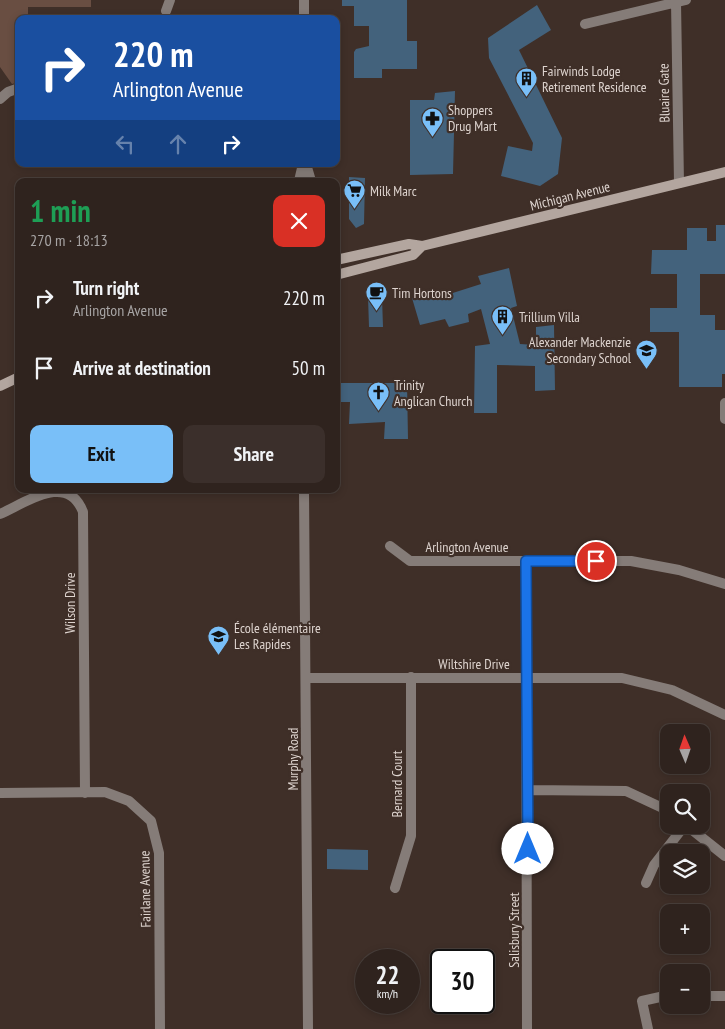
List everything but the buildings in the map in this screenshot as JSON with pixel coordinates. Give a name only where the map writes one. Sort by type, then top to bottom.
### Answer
[{"type":"main road","name":"Michigan Avenue","points":[[340,259],[409,244],[422,246],[725,172]]},
{"type":"main road","name":"Michigan Avenue","points":[[340,274],[413,255],[422,246]]},
{"type":"main road","points":[[0,386],[15,379]]},
{"type":"street","points":[[166,11],[170,0]]},
{"type":"street","points":[[304,0],[304,15]]},
{"type":"street","points":[[585,24],[681,1]]},
{"type":"street","name":"Bluaire Gate","points":[[679,183],[681,1]]},
{"type":"street","points":[[0,99],[8,92],[15,89]]},
{"type":"street","points":[[725,403],[725,419]]},
{"type":"street","name":"Wilson Drive","points":[[0,514],[51,493]]},
{"type":"street","name":"Wilson Drive","points":[[67,493],[72,494],[79,500],[83,512],[85,793]]},
{"type":"street","name":"Murphy Road","points":[[304,493],[308,1029]]},
{"type":"street","name":"Arlington Avenue","points":[[390,546],[410,561],[631,560],[679,570],[725,584]]},
{"type":"street","name":"Salisbury Street","points":[[526,561],[528,790],[527,1029]]},
{"type":"street","name":"Bernard Court","points":[[395,888],[411,836],[411,677]]},
{"type":"street","name":"Wiltshire Drive","points":[[306,678],[622,678],[672,690],[725,714]]},
{"type":"street","points":[[528,790],[626,791],[660,807]]},
{"type":"street","name":"Fairlane Avenue","points":[[0,794],[105,792],[130,801],[151,821],[158,840],[160,853],[160,1029]]},
{"type":"street","points":[[646,883],[654,865],[678,834]]},
{"type":"street","points":[[697,834],[725,856]]},
{"type":"street","points":[[710,996],[725,996]]},
{"type":"street","points":[[648,1029],[642,1002],[660,997]]},
{"type":"shaded area","points":[[0,0],[91,0],[91,7],[28,7],[28,15],[15,15],[15,83],[12,84],[0,67]]},
{"type":"place","name":"Fairwinds Lodge Retirement Residence","points":[[526,98]]},
{"type":"place","name":"Shoppers Drug Mart","points":[[432,137]]},
{"type":"place","name":"Milk Marc","points":[[354,210]]},
{"type":"place","name":"Tim Hortons","points":[[376,312]]},
{"type":"place","name":"Trillium Villa","points":[[503,336]]},
{"type":"place","name":"Alexander Mackenzie Secondary School","points":[[647,369]]},
{"type":"place","name":"Trinity Anglican Church","points":[[378,412]]},
{"type":"place","name":"École élémentaire Les Rapides","points":[[218,655]]},
{"type":"route","points":[[528,849],[526,561],[596,561]]}]
